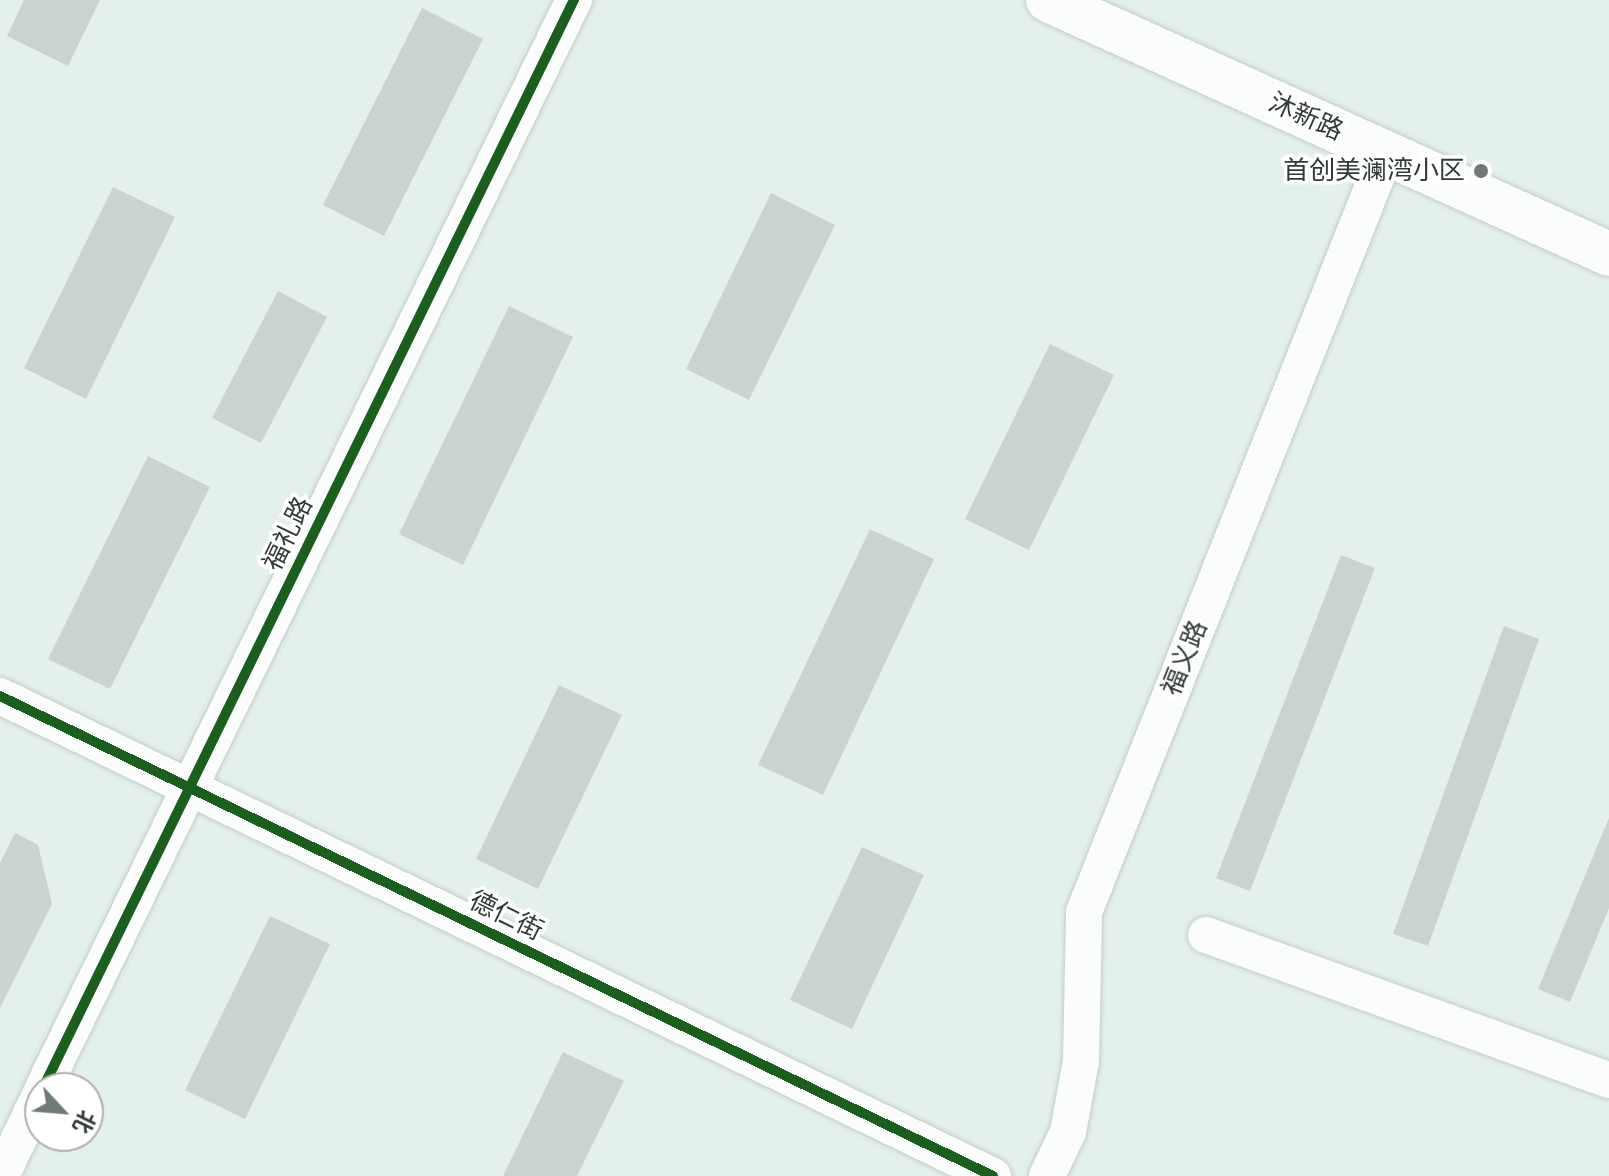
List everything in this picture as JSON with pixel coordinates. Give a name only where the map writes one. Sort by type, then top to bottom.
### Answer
[{"type":"street","name":"福礼路","points":[[51,1072],[574,0]]},
{"type":"street","name":"沐新路","points":[[1070,5],[1609,254]]},
{"type":"street","name":"福义路","points":[[1047,1176],[1068,1132],[1081,1061],[1084,912],[1386,153]]},
{"type":"street","name":"德仁街","points":[[0,696],[993,1176]]},
{"type":"street","points":[[1206,935],[1609,1080]]},
{"type":"street","points":[[1,1176],[24,1128]]},
{"type":"building","points":[[24,0],[100,0],[68,66],[7,36]]},
{"type":"building","points":[[422,8],[483,39],[384,236],[323,205]]},
{"type":"building","points":[[113,187],[175,217],[86,399],[24,368]]},
{"type":"building","points":[[771,193],[835,225],[749,400],[686,369]]},
{"type":"building","points":[[278,291],[327,317],[261,443],[212,418]]},
{"type":"building","points":[[509,306],[573,337],[463,565],[399,534]]},
{"type":"building","points":[[1050,344],[1114,375],[1029,550],[965,519]]},
{"type":"building","points":[[148,456],[210,487],[110,689],[48,659]]},
{"type":"building","points":[[870,529],[934,559],[823,795],[758,765]]},
{"type":"building","points":[[1341,555],[1375,568],[1250,891],[1216,878]]},
{"type":"building","points":[[1504,626],[1539,639],[1428,946],[1393,934]]},
{"type":"building","points":[[559,685],[622,715],[538,889],[476,859]]},
{"type":"building","points":[[1609,818],[1609,908],[1570,1002],[1538,989]]},
{"type":"building","points":[[15,833],[38,845],[52,904],[0,1008],[0,863]]},
{"type":"building","points":[[862,847],[924,875],[852,1029],[790,1000]]},
{"type":"building","points":[[270,916],[330,944],[245,1119],[185,1090]]},
{"type":"building","points":[[563,1052],[624,1081],[577,1176],[503,1176]]},
{"type":"cycle path","points":[[51,1072],[574,0]]},
{"type":"cycle path","points":[[0,696],[993,1176]]},
{"type":"place","name":"首创美澜湾小区","points":[[1481,171]]}]
